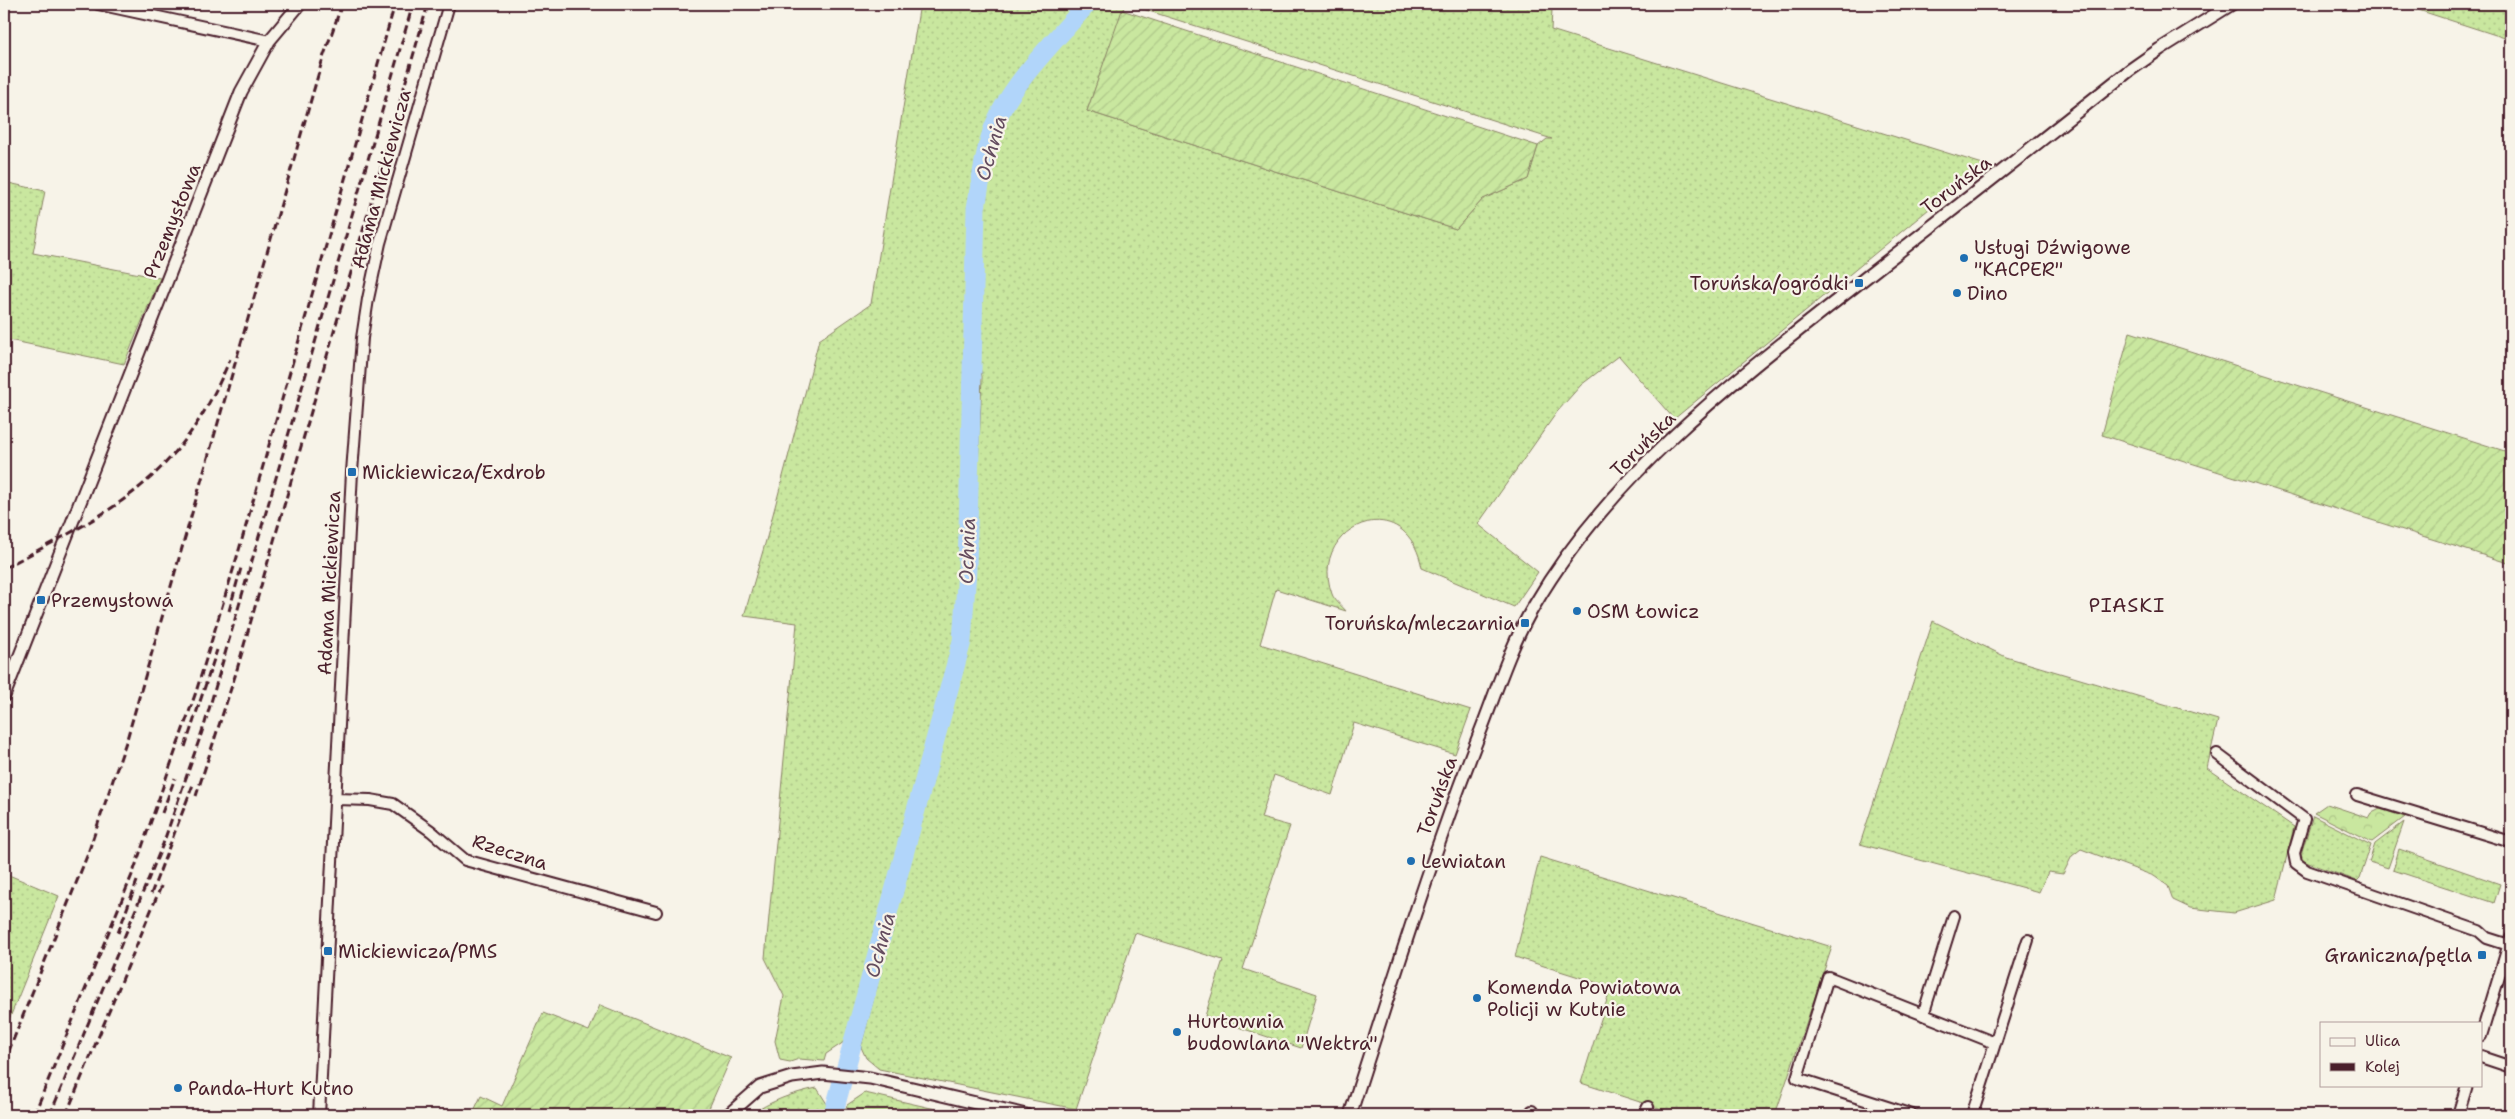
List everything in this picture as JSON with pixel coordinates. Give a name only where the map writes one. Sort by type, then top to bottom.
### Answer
[{"type":"street","points":[[98,4],[269,40]]},
{"type":"street","name":"Przemysłowa","points":[[4,696],[241,92],[269,40],[300,4]]},
{"type":"street","name":"Adama Mickiewicza","points":[[319,1115],[352,472],[362,338],[380,243],[449,4]]},
{"type":"street","name":"Toruńska","points":[[1350,1115],[1445,822],[1471,755],[1532,608],[1569,553],[1639,469],[1667,442],[1800,329],[2130,70],[2180,35],[2232,4]]},
{"type":"street","points":[[2217,754],[2304,819],[2294,854],[2296,863],[2307,871],[2479,931],[2487,938],[2510,941],[2482,1033]]},
{"type":"street","points":[[2357,795],[2511,842]]},
{"type":"street","name":"Rzeczna","points":[[336,800],[370,800],[393,804],[431,831],[465,860],[656,912]]},
{"type":"street","points":[[1923,1015],[1954,916]]},
{"type":"street","points":[[1972,1115],[2028,940]]},
{"type":"street","points":[[1912,1115],[1797,1078],[1828,977],[1995,1043]]},
{"type":"street","points":[[2482,1057],[2511,1067]]},
{"type":"street","points":[[728,1115],[760,1087],[792,1077],[823,1073],[870,1078],[1026,1115]]},
{"type":"street","points":[[2458,1115],[2467,1086]]},
{"type":"green space","points":[[920,4],[1080,4],[1032,59],[1010,88],[991,118],[983,140],[977,165],[970,214],[963,522],[956,637],[856,1009],[844,1042],[826,1054],[824,1061],[799,1059],[790,1062],[780,1060],[775,1041],[784,996],[765,958],[797,623],[744,616],[819,340],[871,304]]},
{"type":"green space","points":[[1094,4],[1125,4],[1087,111],[1456,229],[1483,199],[1528,179],[1538,146],[1547,139],[1552,139],[1127,4],[1555,4],[1552,9],[1551,30],[1986,165],[1929,209],[1674,419],[1619,356],[1581,385],[1557,412],[1478,524],[1538,572],[1514,607],[1422,568],[1413,542],[1398,527],[1380,521],[1362,524],[1345,534],[1333,549],[1328,570],[1332,594],[1346,611],[1276,589],[1260,644],[1471,710],[1455,754],[1354,723],[1332,795],[1274,775],[1261,818],[1290,826],[1243,969],[1317,994],[1301,1048],[1205,1016],[1223,960],[1135,933],[1076,1109],[879,1069],[866,1058],[861,1047],[971,629],[982,377],[979,361],[984,217],[988,168],[1008,112]]},
{"type":"green space","points":[[2400,4],[2511,4],[2511,40]]},
{"type":"green space","points":[[1122,10],[1538,146],[1528,179],[1483,199],[1456,229],[1087,111]]},
{"type":"green space","points":[[4,182],[45,191],[33,253],[160,278],[124,364],[4,339]]},
{"type":"green space","points":[[2130,332],[2511,453],[2511,564],[2102,435]]},
{"type":"green space","points":[[1933,621],[2006,657],[2218,720],[2207,768],[2294,827],[2276,900],[2234,913],[2190,908],[2173,900],[2168,886],[2154,876],[2081,849],[2072,856],[2063,874],[2048,872],[2039,892],[1860,844]]},
{"type":"green space","points":[[2327,804],[2369,818],[2372,813],[2380,809],[2405,817],[2372,842],[2314,813]]},
{"type":"green space","points":[[2313,816],[2371,845],[2360,878],[2357,881],[2303,861],[2301,854]]},
{"type":"green space","points":[[2404,822],[2388,868],[2369,862],[2375,844]]},
{"type":"green space","points":[[2399,849],[2500,884],[2494,903],[2393,870]]},
{"type":"green space","points":[[1540,857],[1832,947],[1775,1115],[1680,1115],[1581,1083],[1611,987],[1515,957]]},
{"type":"green space","points":[[4,873],[59,896],[11,1015],[4,1027]]},
{"type":"green space","points":[[600,1005],[731,1058],[706,1115],[472,1115],[481,1096],[502,1106],[543,1013],[589,1031]]},
{"type":"green space","points":[[817,1088],[827,1104],[826,1115],[750,1115],[782,1098]]},
{"type":"green space","points":[[865,1093],[962,1115],[844,1115],[847,1105]]},
{"type":"waterway","name":"Ochnia","points":[[833,1115],[962,641],[967,570],[976,208],[985,156],[994,126],[1011,94],[1036,62],[1087,4]]},
{"type":"railway","points":[[4,1063],[87,856],[127,739],[323,58],[342,4]]},
{"type":"railway","points":[[34,1115],[134,870],[196,692],[237,557],[395,4]]},
{"type":"railway","points":[[50,1115],[163,844],[205,723],[413,4]]},
{"type":"railway","points":[[196,796],[236,673],[428,4]]},
{"type":"railway","points":[[4,568],[78,528],[110,509],[139,488],[165,463],[189,435],[210,400],[230,359]]},
{"type":"railway","points":[[229,611],[241,568]]},
{"type":"railway","points":[[185,747],[217,650]]},
{"type":"railway","points":[[162,813],[175,778]]},
{"type":"railway","points":[[151,894],[194,782]]},
{"type":"railway","points":[[118,933],[137,881]]},
{"type":"railway","points":[[66,1115],[162,884]]},
{"type":"place","name":"Usługi Dźwigowe \"KACPER\"","points":[[1964,258]]},
{"type":"place","name":"Toruńska/ogródki","points":[[1859,283]]},
{"type":"place","name":"Dino","points":[[1957,293]]},
{"type":"place","name":"Mickiewicza/Exdrob","points":[[352,472]]},
{"type":"place","name":"Przemysłowa","points":[[41,600]]},
{"type":"place","name":"OSM Łowicz","points":[[1577,611]]},
{"type":"place","name":"Toruńska/mleczarnia","points":[[1525,623]]},
{"type":"place","name":"Lewiatan","points":[[1411,861]]},
{"type":"place","name":"Mickiewicza/PMS","points":[[328,951]]},
{"type":"place","name":"Graniczna/pętla","points":[[2482,955]]},
{"type":"place","name":"Komenda Powiatowa Policji w Kutnie","points":[[1477,998]]},
{"type":"place","name":"Hurtownia budowlana \"Wektra\"","points":[[1177,1032]]},
{"type":"place","name":"Panda-Hurt Kutno","points":[[178,1088]]},
{"type":"district","name":"PIASKI","points":[[2127,605]]}]
